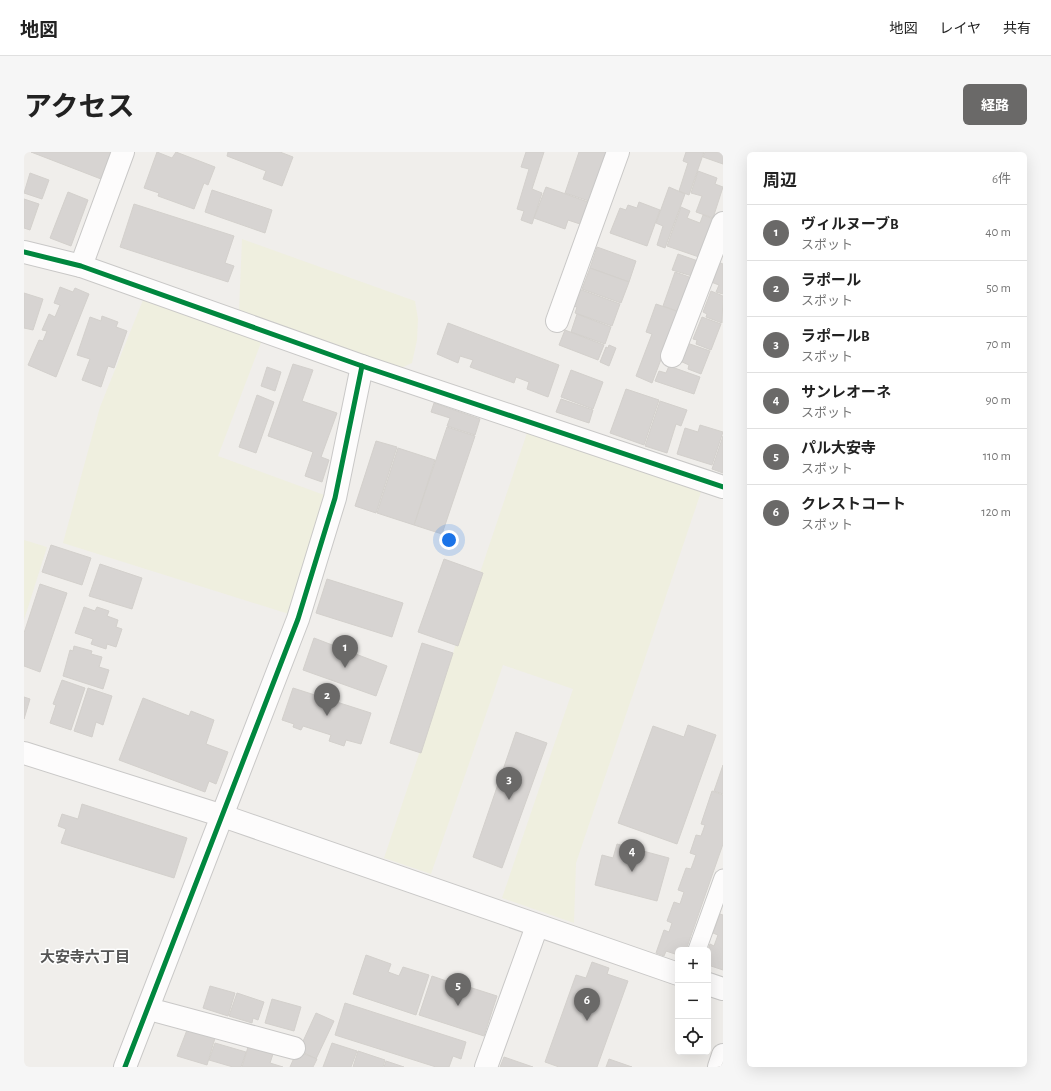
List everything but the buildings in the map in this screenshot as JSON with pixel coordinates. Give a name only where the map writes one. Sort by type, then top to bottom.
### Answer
[{"type":"street","points":[[81,266],[123,152]]},
{"type":"street","points":[[556,321],[618,152]]},
{"type":"street","points":[[672,356],[723,224]]},
{"type":"street","points":[[24,252],[81,266],[362,366],[723,487]]},
{"type":"street","points":[[125,1067],[149,1009],[298,619],[335,498],[362,366]]},
{"type":"street","points":[[24,753],[223,816],[675,973]]},
{"type":"street","points":[[486,1067],[537,926]]},
{"type":"street","points":[[711,985],[723,989]]},
{"type":"street","points":[[149,1009],[294,1048]]},
{"type":"street","points":[[719,1067],[723,1055]]},
{"type":"lane","points":[[698,947],[723,878]]},
{"type":"green space","points":[[242,239],[415,301],[418,319],[417,340],[412,363],[401,368],[239,311]]},
{"type":"green space","points":[[143,300],[262,340],[218,456],[327,496],[292,615],[63,543],[100,407]]},
{"type":"green space","points":[[528,430],[702,489],[576,863],[574,923],[502,898],[573,689],[503,665],[431,874],[384,858]]},
{"type":"green space","points":[[24,540],[47,547],[24,620]]},
{"type":"cycle path","points":[[24,252],[81,266],[362,366],[723,487]]},
{"type":"cycle path","points":[[125,1067],[298,619],[335,498],[362,366]]},
{"type":"place","name":"ヴィルヌーブB","points":[[345,668]]},
{"type":"place","name":"ラポール","points":[[327,716]]},
{"type":"place","name":"ラポールB","points":[[509,800]]},
{"type":"place","name":"サンレオーネ","points":[[632,872]]},
{"type":"place","name":"パル大安寺","points":[[458,1006]]},
{"type":"place","name":"クレストコート","points":[[587,1021]]},
{"type":"district","name":"大安寺六丁目","points":[[85,957]]}]
